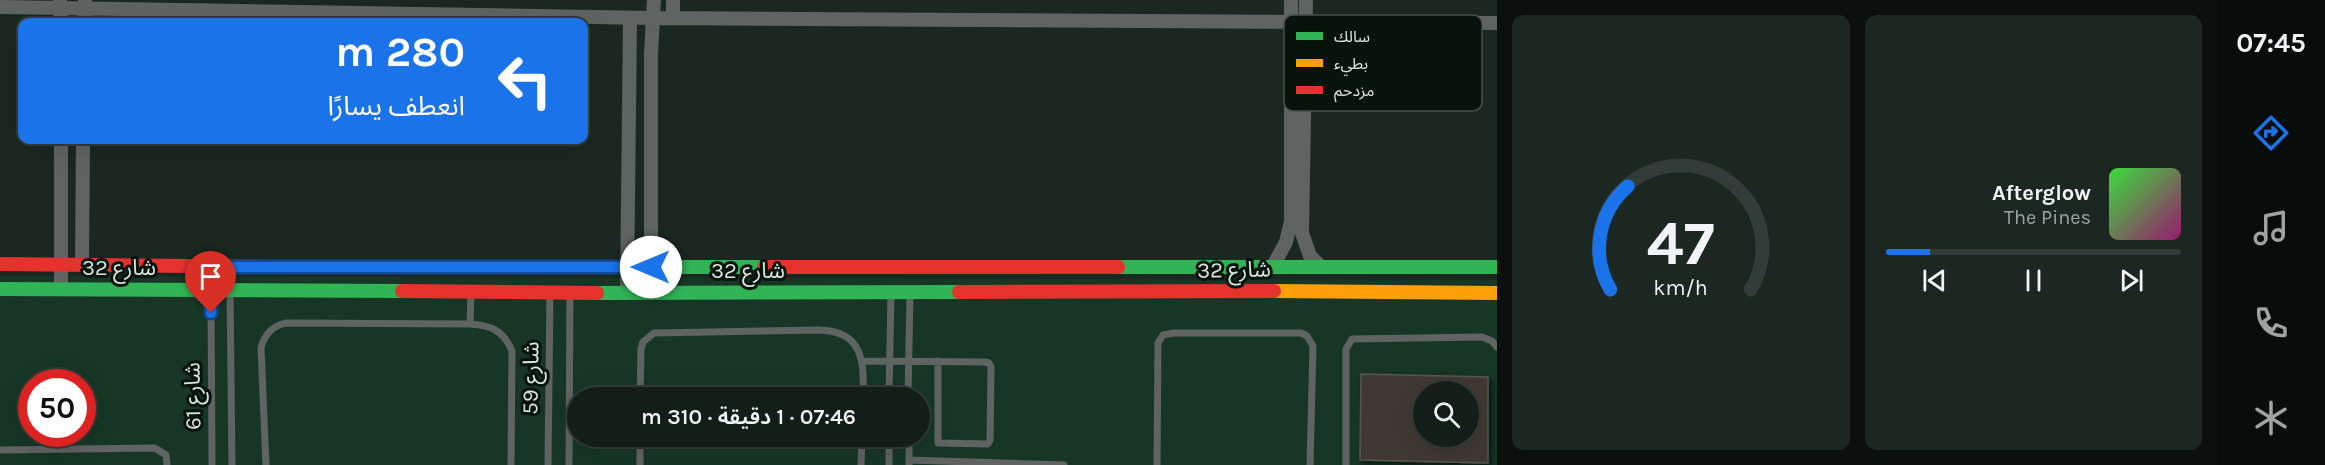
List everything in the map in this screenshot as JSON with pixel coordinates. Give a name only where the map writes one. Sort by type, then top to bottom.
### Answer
[{"type":"main road","name":"شارع 32","points":[[0,264],[211,267],[1497,267]]},
{"type":"main road","points":[[891,266],[891,291]]},
{"type":"main road","points":[[910,266],[910,291]]},
{"type":"main road","points":[[211,267],[211,290]]},
{"type":"main road","points":[[230,267],[230,290]]},
{"type":"main road","name":"شارع 32","points":[[0,289],[1497,293]]},
{"type":"street","points":[[651,292],[652,18],[654,0]]},
{"type":"street","points":[[673,0],[673,18]]},
{"type":"street","points":[[1306,0],[1307,15]]},
{"type":"street","points":[[0,7],[85,4],[630,18],[1284,22]]},
{"type":"street","points":[[627,292],[630,18]]},
{"type":"street","points":[[1482,23],[1497,23]]},
{"type":"street","points":[[1273,266],[1286,242],[1291,221],[1291,111]]},
{"type":"street","points":[[1305,111],[1302,233],[1310,256],[1320,266]]},
{"type":"street","points":[[61,144],[61,289]]},
{"type":"street","points":[[82,265],[83,144]]},
{"type":"lane","name":"شارع 61","points":[[211,290],[212,465]]},
{"type":"lane","name":"شارع 61","points":[[230,290],[232,465]]},
{"type":"lane","points":[[470,324],[471,291]]},
{"type":"lane","name":"شارع 59","points":[[548,465],[550,291]]},
{"type":"lane","name":"شارع 59","points":[[569,465],[570,291]]},
{"type":"lane","points":[[890,387],[891,291]]},
{"type":"lane","points":[[908,387],[910,291]]},
{"type":"lane","points":[[266,465],[261,348],[262,341],[271,329],[285,323],[470,324],[489,326],[497,330],[508,342],[512,351],[511,465]]},
{"type":"lane","points":[[640,387],[641,349],[643,342],[654,333],[829,330],[847,337],[854,343],[863,360],[863,387]]},
{"type":"lane","points":[[1157,465],[1158,343],[1163,335],[1168,333],[1301,333],[1311,340],[1313,346],[1310,465]]},
{"type":"lane","points":[[1346,465],[1346,350],[1352,339],[1482,338],[1492,341],[1497,347]]},
{"type":"lane","points":[[863,360],[986,362],[990,364],[989,443],[938,443],[938,362]]},
{"type":"lane","points":[[640,447],[640,465]]},
{"type":"lane","points":[[861,447],[861,465]]},
{"type":"lane","points":[[889,447],[889,465]]},
{"type":"lane","points":[[909,447],[909,463],[1064,465]]},
{"type":"lane","points":[[0,450],[155,448],[166,455],[167,465]]},
{"type":"shaded area","points":[[0,276],[1497,280],[1497,465],[0,465]]},
{"type":"building","points":[[1361,374],[1488,377],[1488,463],[1360,460]]},
{"type":"traffic: fast","points":[[273,267],[764,267]]},
{"type":"traffic: fast","points":[[1118,267],[1497,267]]},
{"type":"traffic: fast","points":[[0,289],[402,291]]},
{"type":"traffic: fast","points":[[597,293],[959,292]]},
{"type":"traffic: slow","points":[[1274,291],[1497,293]]},
{"type":"traffic: jam","points":[[0,264],[273,267]]},
{"type":"traffic: jam","points":[[764,267],[1118,267]]},
{"type":"traffic: jam","points":[[402,291],[597,293]]},
{"type":"traffic: jam","points":[[959,292],[1274,291]]},
{"type":"route","points":[[211,313],[211,267],[651,267]]}]
